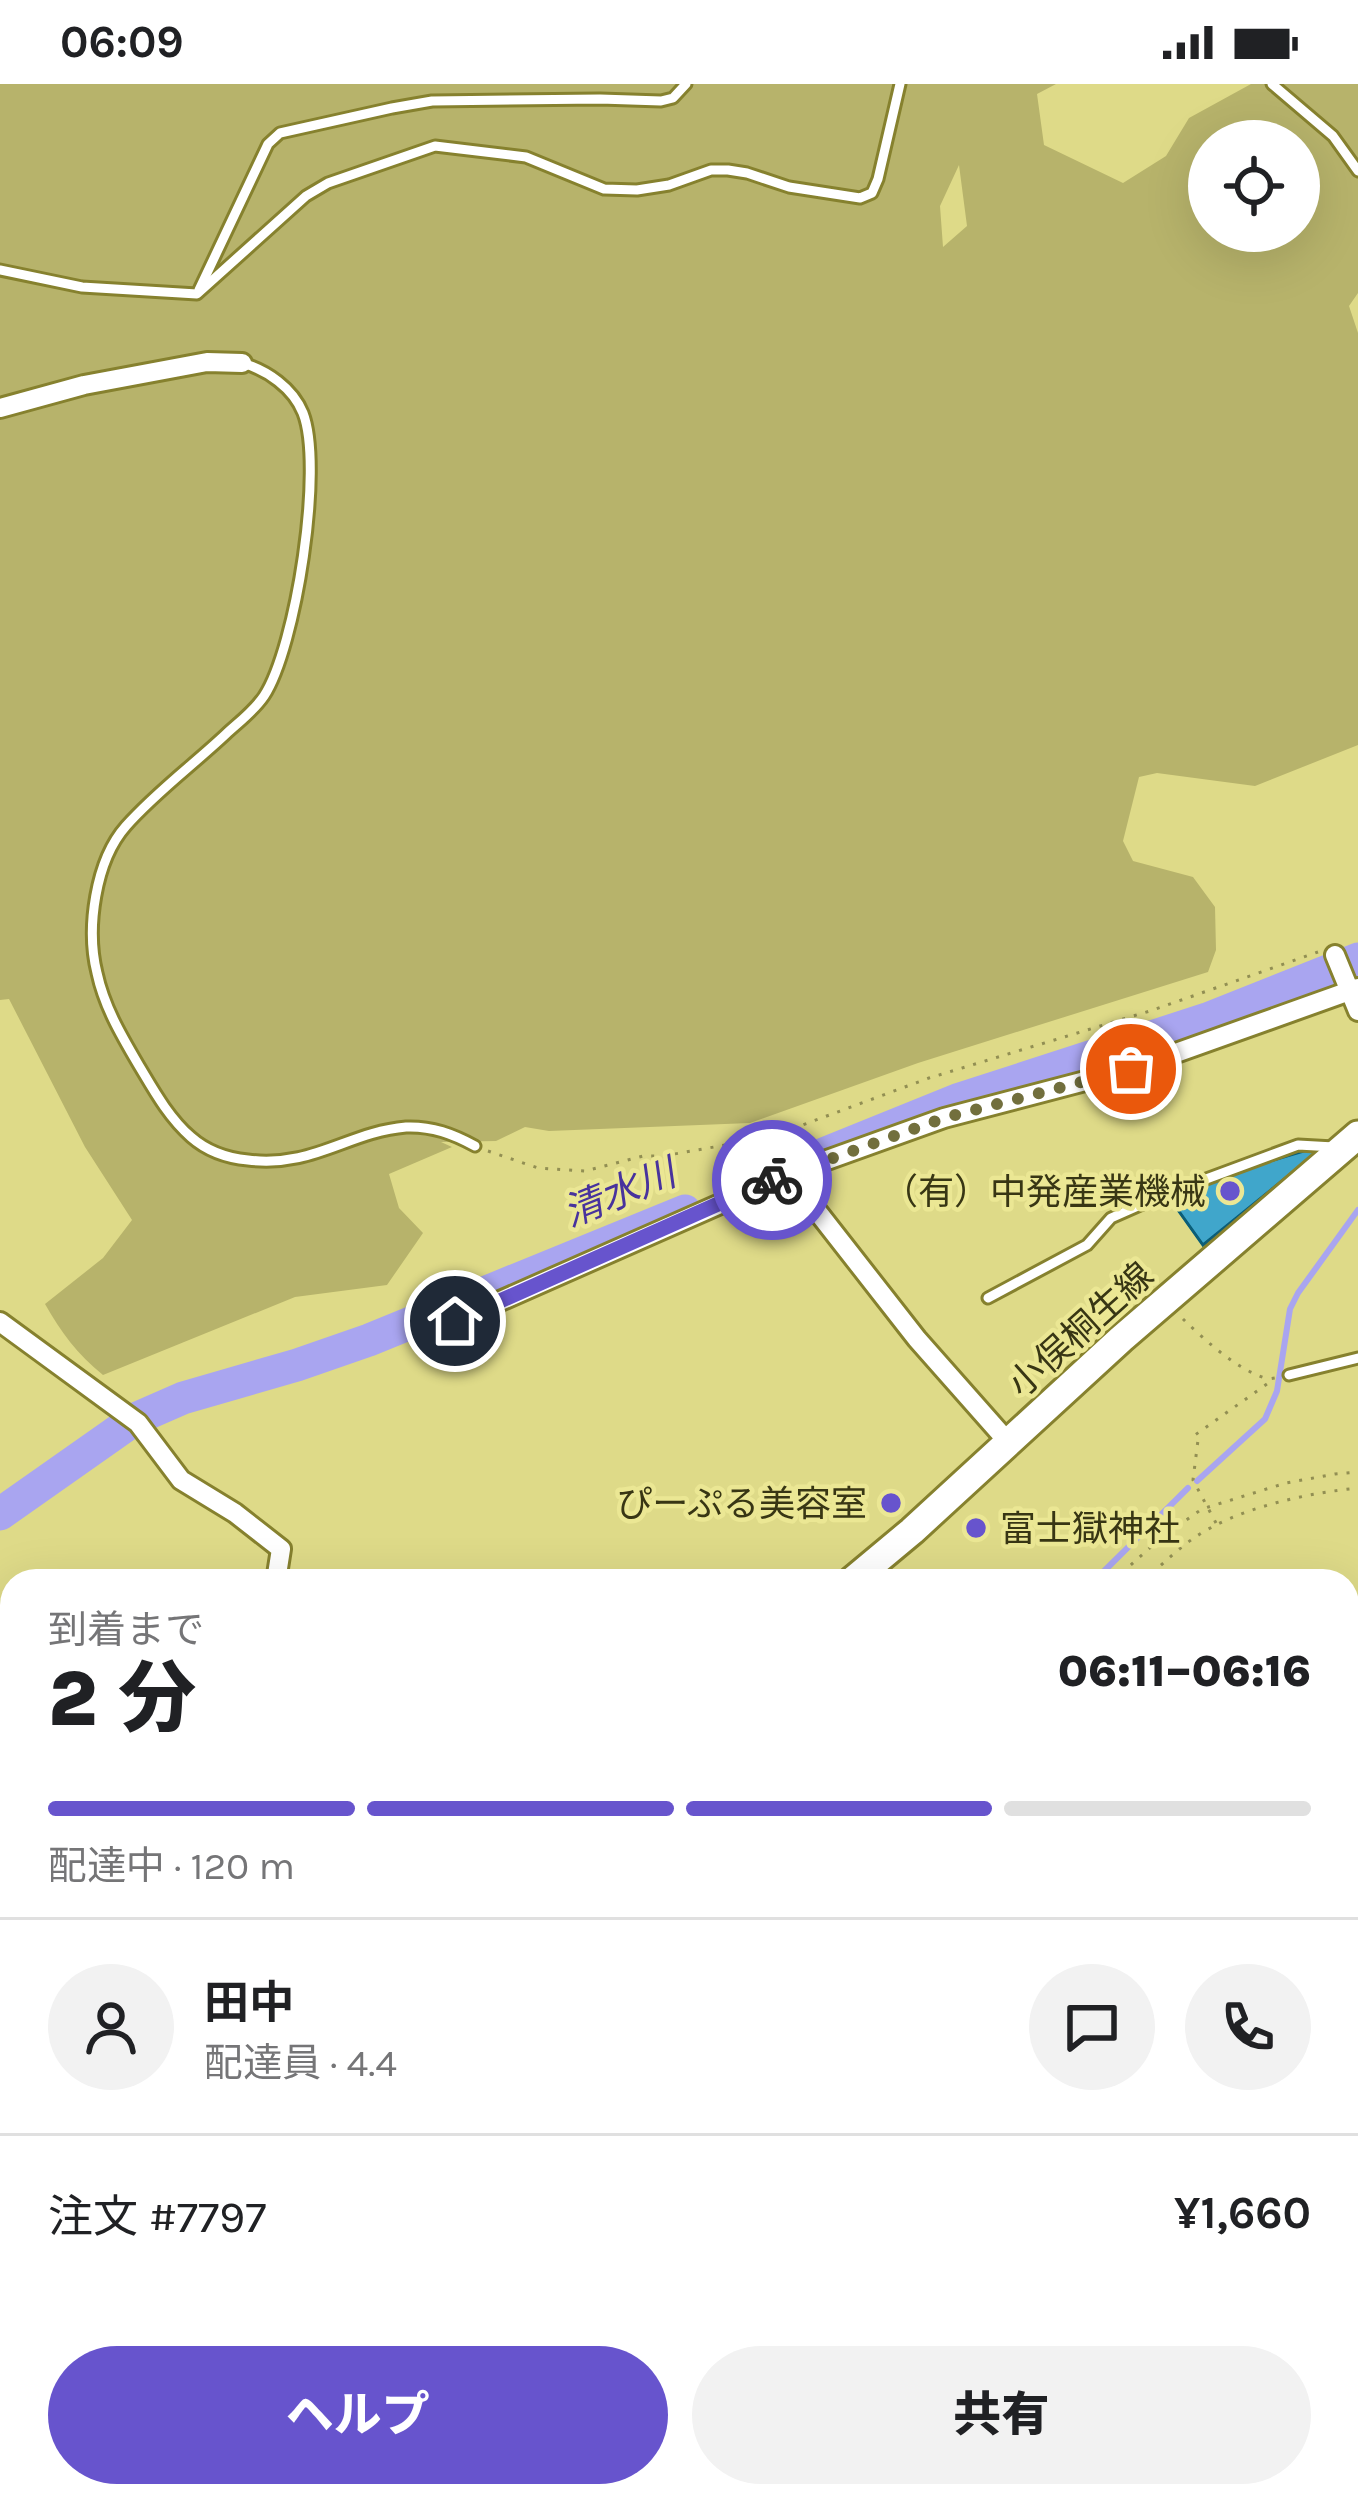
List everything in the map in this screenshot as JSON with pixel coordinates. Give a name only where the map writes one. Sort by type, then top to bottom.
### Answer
[{"type":"main road","name":"小俣桐生線","points":[[866,1569],[1351,1141]]},
{"type":"street","points":[[0,408],[207,362],[242,363]]},
{"type":"street","points":[[455,1321],[784,1177],[944,1118],[1131,1069],[1354,993],[1333,952]]},
{"type":"street","points":[[766,1144],[784,1177],[1008,1442]]},
{"type":"street","points":[[3,1329],[138,1423],[182,1480],[281,1549],[278,1569]]},
{"type":"lane","points":[[197,294],[268,144],[280,133],[432,101],[661,101],[673,98],[686,84]]},
{"type":"lane","points":[[0,270],[82,287],[197,294],[306,196],[328,183],[434,146],[526,157],[604,189],[637,190],[711,170],[728,170],[789,187],[860,198],[872,193],[878,179],[900,84]]},
{"type":"lane","points":[[1271,84],[1333,136],[1358,171]]},
{"type":"lane","points":[[242,363],[267,373],[290,393],[300,406],[308,435],[305,534],[286,645],[272,682],[255,708],[117,837],[96,895],[93,958],[98,978],[115,1022],[151,1085],[170,1114],[206,1149],[241,1159],[295,1161],[364,1136],[407,1127],[446,1131],[475,1146]]},
{"type":"lane","points":[[988,1298],[1087,1245],[1111,1218],[1163,1195],[1298,1145],[1351,1141]]},
{"type":"lane","points":[[1289,1375],[1358,1358]]},
{"type":"path","points":[[475,1146],[538,1168],[585,1171],[643,1156],[766,1144],[929,1078],[1333,952]]},
{"type":"path","points":[[1165,1301],[1203,1338],[1255,1375],[1268,1379],[1289,1375]]},
{"type":"path","points":[[1217,1524],[1192,1480],[1195,1436],[1268,1379]]},
{"type":"path","points":[[1126,1569],[1162,1537],[1206,1508],[1286,1483],[1358,1472]]},
{"type":"path","points":[[1157,1569],[1217,1524],[1255,1510],[1358,1488]]},
{"type":"shaded area","points":[[0,84],[1056,84],[1037,94],[1044,145],[1123,183],[1166,156],[1189,118],[1251,84],[1358,84],[1358,293],[1349,306],[1358,333],[1358,745],[1255,786],[1157,773],[1139,777],[1123,841],[1133,861],[1193,877],[1215,907],[1216,950],[1208,972],[918,1063],[750,1123],[549,1131],[525,1127],[496,1141],[441,1142],[452,1147],[389,1174],[399,1208],[423,1233],[387,1285],[295,1297],[103,1375],[70,1342],[45,1304],[103,1258],[132,1220],[85,1147],[9,999],[0,1000]],"holes":[[[959,165],[967,226],[943,247],[940,206]]]},
{"type":"building","name":"（有）中発産業機械","points":[[1317,1147],[1319,1151],[1203,1245],[1173,1203],[1210,1179]]},
{"type":"waterway","name":"清水川","points":[[816,1157],[957,1100],[1207,1019],[1358,959]]},
{"type":"waterway","points":[[1197,1481],[1265,1419],[1277,1391],[1290,1309],[1358,1210]]},
{"type":"waterway","name":"清水川","points":[[0,1514],[135,1419],[183,1398],[369,1340],[685,1211]]},
{"type":"waterway","points":[[1106,1569],[1188,1488]]},
{"type":"way so far","points":[[772,1180],[944,1118],[1131,1069]]},
{"type":"place","name":"（有）中発産業機械","points":[[1230,1191]]},
{"type":"place","name":"ぴーぷる美容室","points":[[891,1503]]},
{"type":"place","name":"富士獄神社","points":[[976,1528]]},
{"type":"route","points":[[455,1321],[772,1180]]}]
